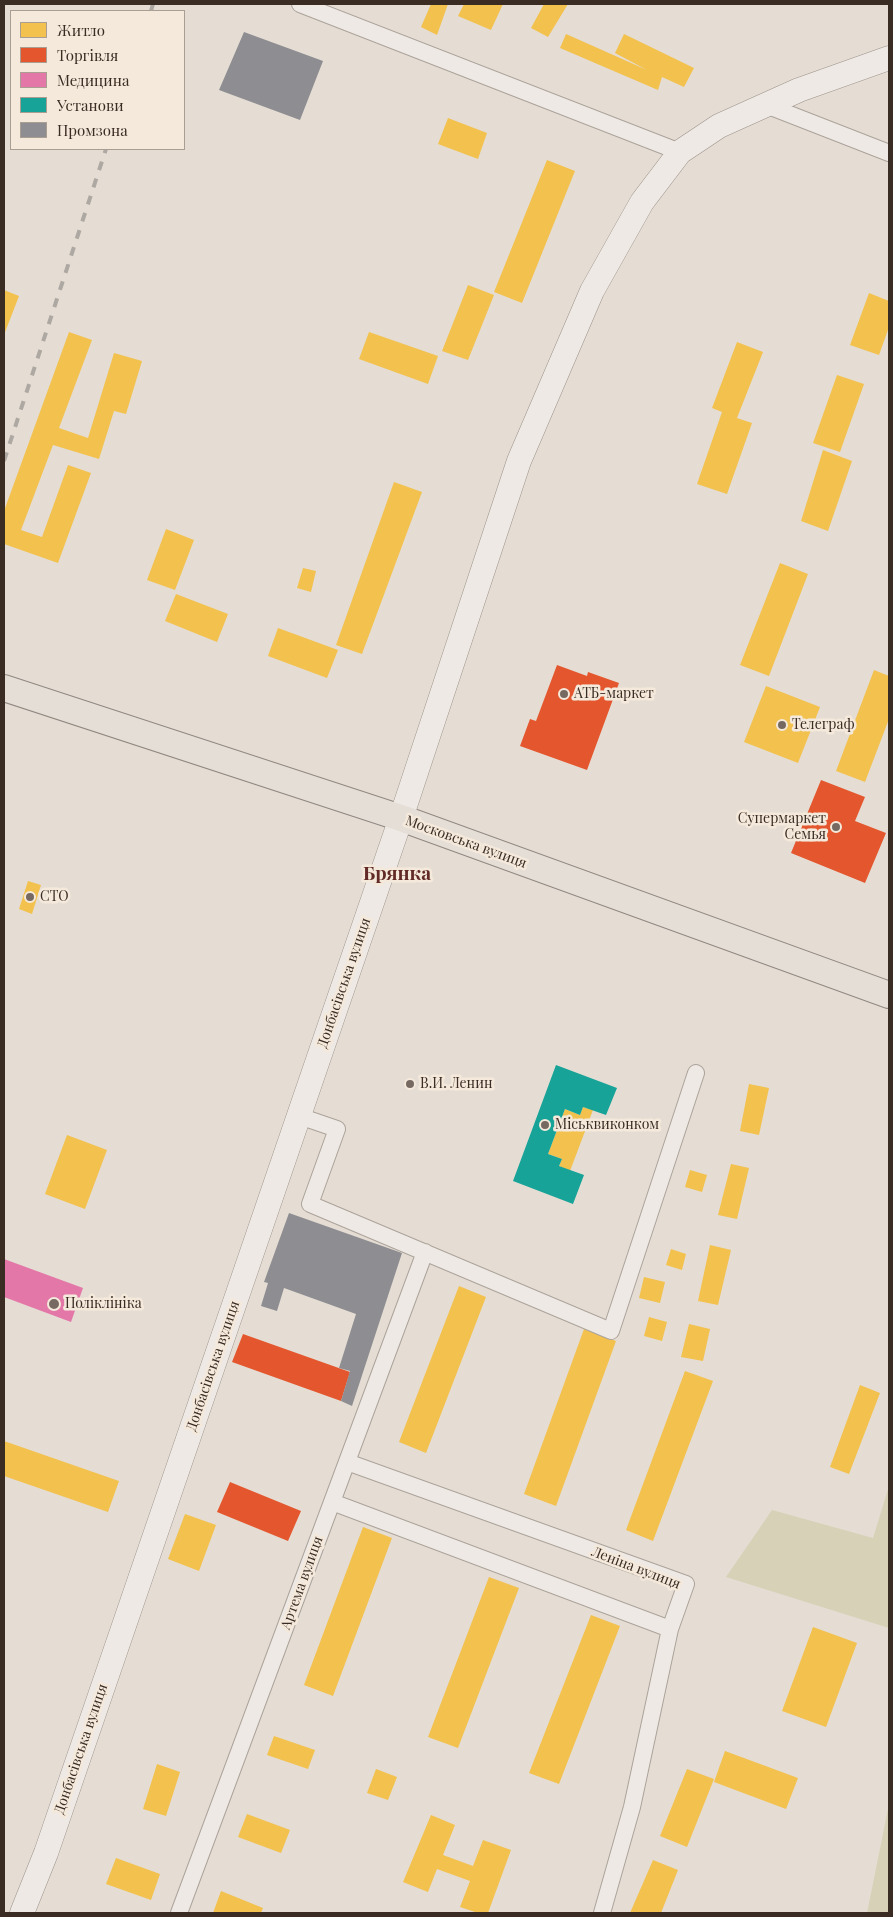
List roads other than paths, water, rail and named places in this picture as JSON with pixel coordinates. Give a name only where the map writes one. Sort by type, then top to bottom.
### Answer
[{"type":"main road","name":"Московська вулиця","points":[[4,688],[401,818],[889,995]]},
{"type":"street","points":[[300,4],[680,152]]},
{"type":"street","name":"Донбасівська вулиця","points":[[22,1913],[49,1843],[401,818],[518,461],[592,291],[642,202],[680,152],[719,126],[799,90],[888,59]]},
{"type":"street","points":[[766,105],[889,153]]},
{"type":"street","points":[[299,1116],[337,1129],[310,1204],[611,1331],[696,1073]]},
{"type":"street","name":"Артема вулиця","points":[[179,1913],[425,1252]]},
{"type":"street","name":"Леніна вулиця","points":[[347,1462],[686,1584],[670,1629]]},
{"type":"street","points":[[332,1502],[670,1629],[632,1807],[602,1913]]},
{"type":"railway","points":[[151,10],[153,4]]},
{"type":"railway","points":[[4,461],[106,150]]},
{"type":"place","name":"АТБ-маркет","points":[[564,694]]},
{"type":"place","name":"Телеграф","points":[[782,725]]},
{"type":"place","name":"Супермаркет Семья","points":[[836,827]]},
{"type":"place","name":"СТО","points":[[30,897]]},
{"type":"place","name":"В.И. Ленин","points":[[410,1084]]},
{"type":"place","name":"Міськвиконком","points":[[545,1125]]},
{"type":"place","name":"Поліклініка","points":[[54,1304]]},
{"type":"district","name":"Брянка","points":[[397,874]]}]
